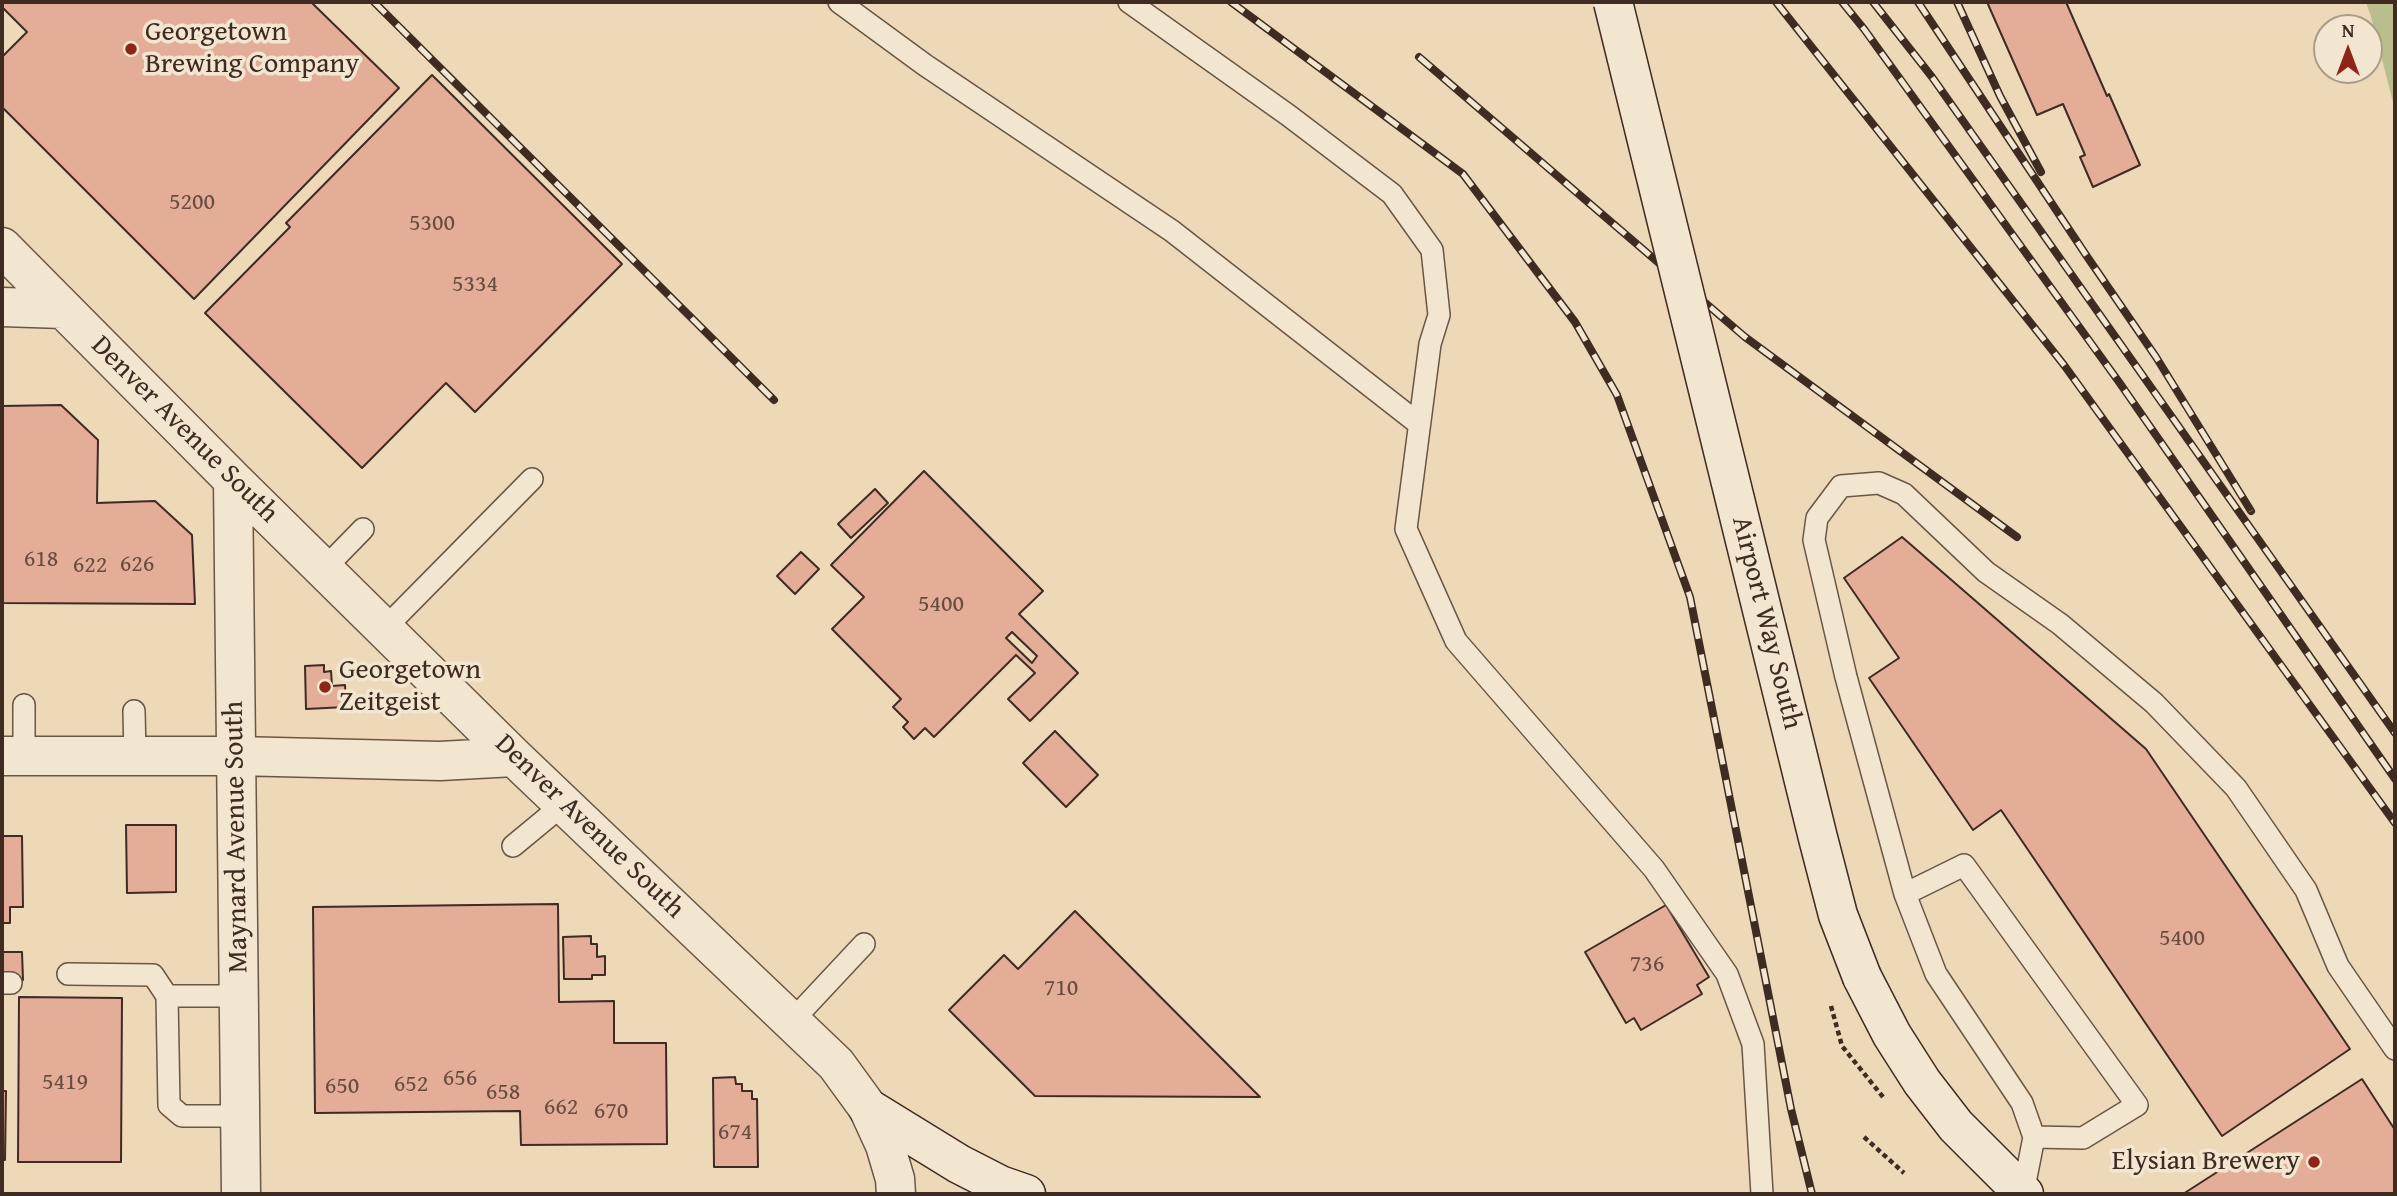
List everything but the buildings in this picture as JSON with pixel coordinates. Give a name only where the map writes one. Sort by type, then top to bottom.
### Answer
[{"type":"street","name":"Airport Way South","points":[[1613,2],[1838,915],[1862,977],[1892,1035],[1922,1082],[1956,1126],[2022,1194]]},
{"type":"street","name":"Denver Avenue South","points":[[2,247],[514,757],[836,1064],[868,1108],[885,1145],[895,1179],[896,1194]]},
{"type":"street","points":[[2,307],[63,309]]},
{"type":"street","name":"Maynard Avenue South","points":[[233,480],[241,1194]]},
{"type":"street","points":[[13,756],[236,756],[440,761],[514,757]]},
{"type":"street","points":[[868,1108],[959,1164],[1000,1185],[1026,1194]]},
{"type":"lane","points":[[839,2],[925,65],[1172,231],[1419,424]]},
{"type":"lane","points":[[1129,2],[1288,114],[1392,194],[1432,250],[1439,315],[1430,344],[1406,529],[1456,642],[1654,869],[1727,974],[1753,1044],[1762,1194]]},
{"type":"lane","points":[[385,628],[531,480]]},
{"type":"lane","points":[[2022,1194],[2034,1137],[2022,1103],[1936,974],[1905,894],[1846,677],[1814,540],[1817,518],[1841,486],[1879,483],[1904,494],[1986,572],[2060,624],[2154,703],[2236,788],[2306,890],[2338,966],[2395,1049]]},
{"type":"lane","points":[[324,569],[363,529]]},
{"type":"lane","points":[[13,756],[24,705]]},
{"type":"lane","points":[[134,711],[135,756]]},
{"type":"lane","points":[[513,846],[565,803]]},
{"type":"lane","points":[[1905,894],[1964,865],[2137,1105],[2083,1138],[2034,1137]]},
{"type":"lane","points":[[792,1021],[864,944]]},
{"type":"lane","points":[[68,974],[153,975],[167,996],[169,1105],[182,1116],[240,1116]]},
{"type":"lane","points":[[167,996],[239,996]]},
{"type":"path","points":[[1864,1137],[1904,1173]]},
{"type":"green space","points":[[2366,2],[2395,2],[2395,110],[2383,64],[2383,14],[2370,14]]},
{"type":"railway","points":[[374,2],[774,400]]},
{"type":"railway","points":[[1231,2],[1463,174],[1575,322],[1617,395],[1690,597],[1791,1109],[1812,1194]]},
{"type":"railway","points":[[1776,2],[2064,365],[2395,823]]},
{"type":"railway","points":[[1842,2],[2119,382],[2395,779]]},
{"type":"railway","points":[[1873,2],[1932,77],[2395,733]]},
{"type":"railway","points":[[1918,2],[2156,357],[2251,511]]},
{"type":"railway","points":[[1957,2],[2000,96],[2041,172]]},
{"type":"railway","points":[[1419,57],[1745,337],[2017,537]]},
{"type":"place","name":"Georgetown Brewing Company","points":[[131,49]]},
{"type":"place","name":"Georgetown Zeitgeist","points":[[325,687]]},
{"type":"place","name":"Elysian Brewery","points":[[2314,1162]]}]
